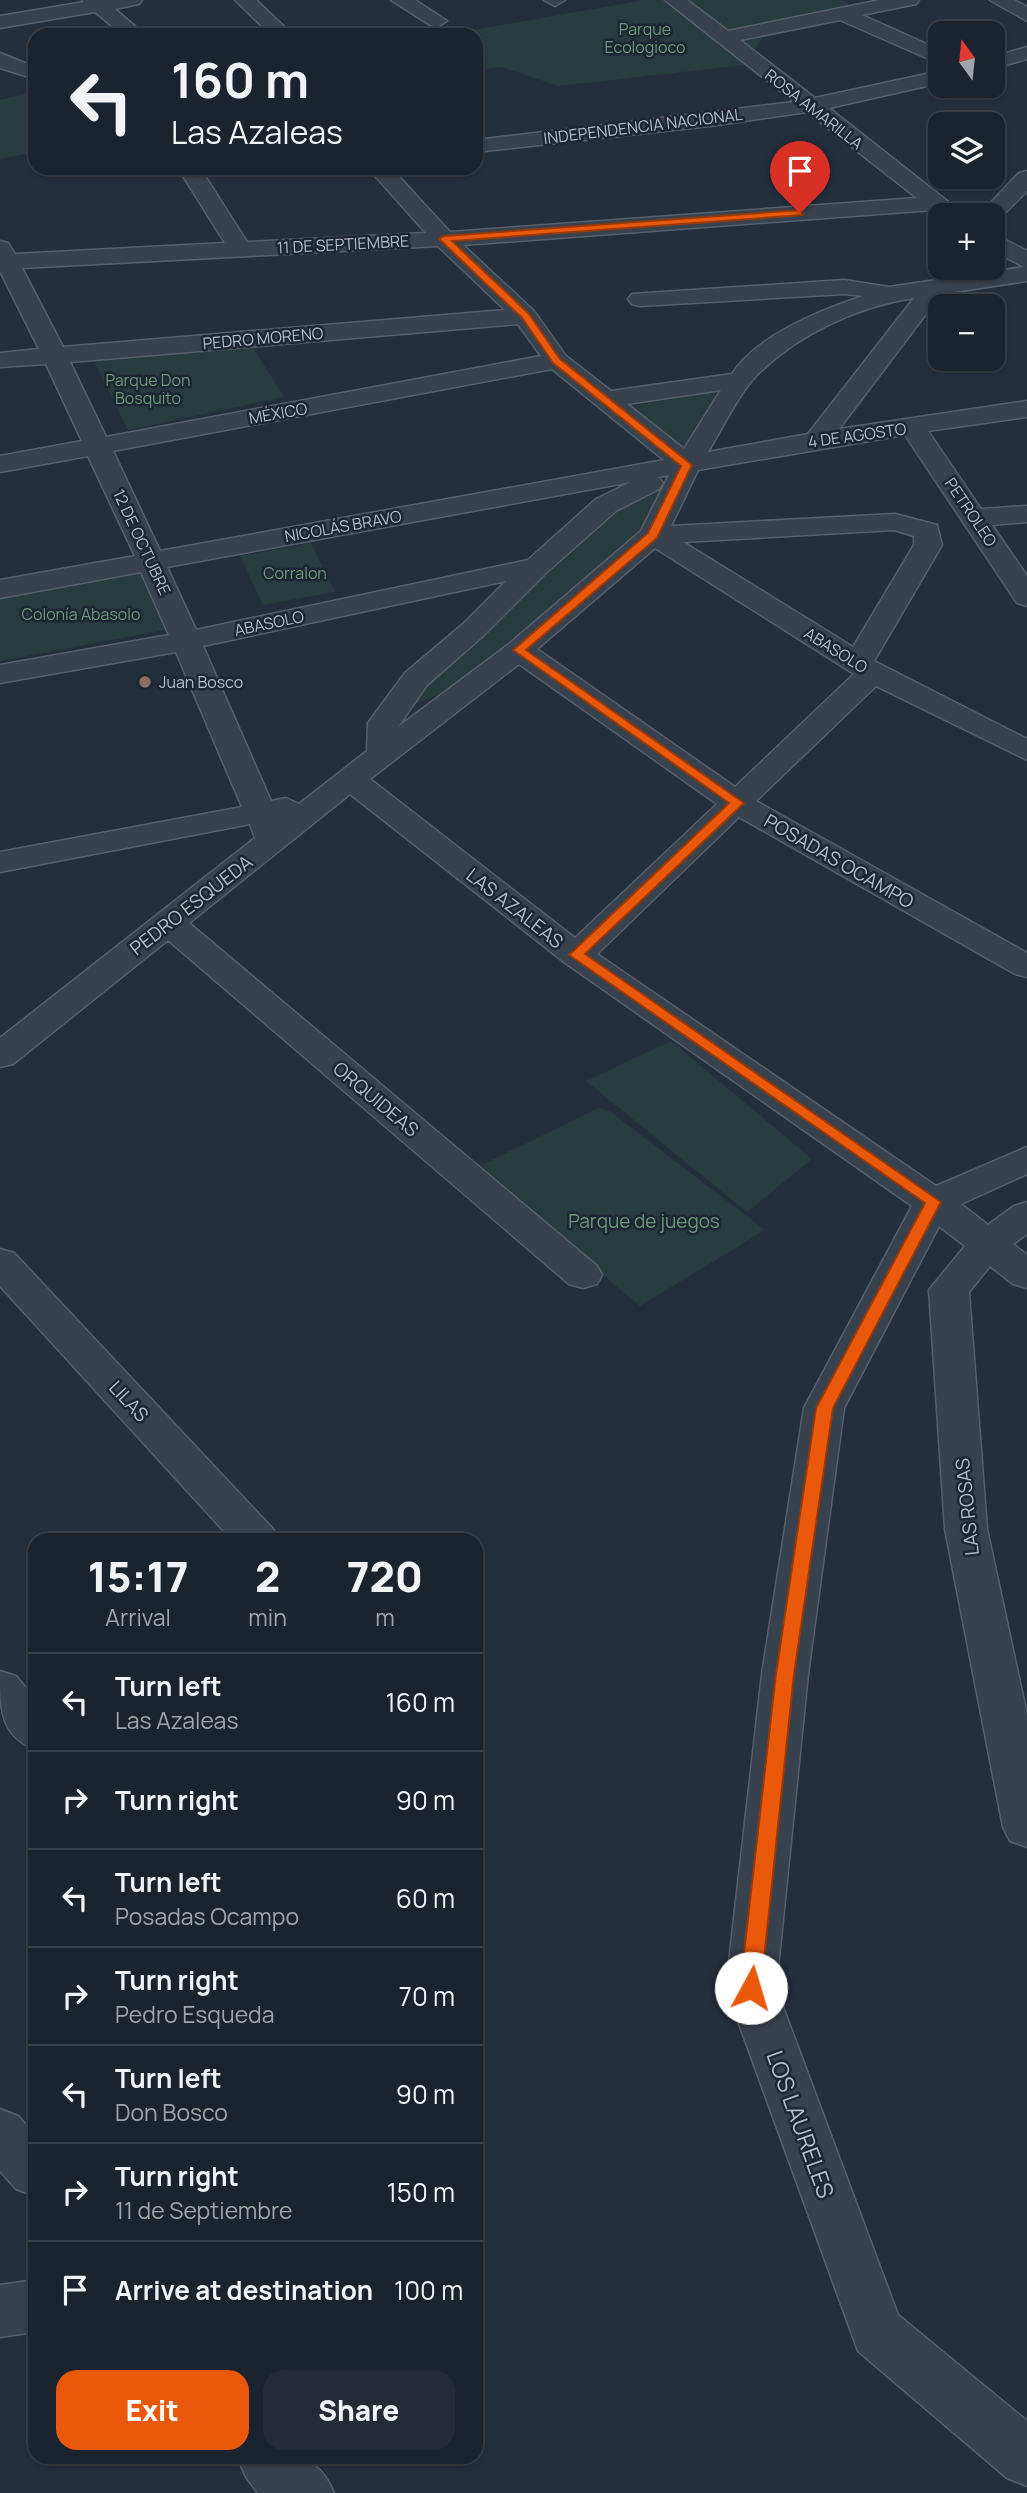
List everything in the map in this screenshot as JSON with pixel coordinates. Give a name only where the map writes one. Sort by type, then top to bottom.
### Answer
[{"type":"street","points":[[0,22],[95,3],[132,0]]},
{"type":"street","points":[[245,0],[275,28]]},
{"type":"street","points":[[401,0],[437,21]]},
{"type":"street","name":"ROSA AMARILLA","points":[[675,0],[937,203]]},
{"type":"street","points":[[723,38],[909,0]]},
{"type":"street","points":[[1000,0],[1027,15]]},
{"type":"street","points":[[95,3],[126,28]]},
{"type":"street","points":[[845,15],[928,53]]},
{"type":"street","points":[[1005,59],[1027,53]]},
{"type":"street","points":[[0,59],[28,71]]},
{"type":"street","name":"INDEPENDENCIA NACIONAL","points":[[483,145],[809,106],[865,97],[928,80]]},
{"type":"street","points":[[193,175],[240,249]]},
{"type":"street","points":[[385,175],[444,239],[525,316],[557,361],[687,465]]},
{"type":"street","points":[[1002,203],[1027,177]]},
{"type":"street","name":"11 DE SEPTIEMBRE","points":[[3,257],[444,239],[928,210]]},
{"type":"street","points":[[1005,253],[1023,270]]},
{"type":"street","name":"12 DE OCTUBRE","points":[[3,257],[55,356],[150,559],[267,827]]},
{"type":"street","points":[[0,862],[267,827],[323,801],[519,650],[653,535],[687,465],[746,371],[789,337],[825,317],[897,293],[932,289],[1023,270]]},
{"type":"street","points":[[640,299],[844,287],[897,293]]},
{"type":"street","points":[[817,440],[932,289]]},
{"type":"street","name":"PEDRO MORENO","points":[[0,360],[525,316]]},
{"type":"street","name":"MÉXICO","points":[[0,464],[557,361]]},
{"type":"street","points":[[605,400],[740,380]]},
{"type":"street","name":"4 DE AGOSTO","points":[[687,465],[817,440],[913,428],[1027,409]]},
{"type":"street","name":"PETROLEO","points":[[913,428],[1027,597]]},
{"type":"street","points":[[382,754],[383,723],[416,678],[473,629],[537,565],[606,505],[687,465]]},
{"type":"street","name":"NICOLÁS BRAVO","points":[[0,589],[150,559],[687,465]]},
{"type":"street","points":[[975,518],[1027,513]]},
{"type":"street","points":[[576,955],[737,803],[866,668],[928,545],[927,531],[895,522],[653,535]]},
{"type":"street","name":"ABASOLO","points":[[653,535],[866,668],[1027,751]]},
{"type":"street","name":"ABASOLO","points":[[0,674],[187,641],[537,565]]},
{"type":"street","name":"POSADAS OCAMPO","points":[[519,650],[737,803],[1027,967]]},
{"type":"street","name":"LAS AZALEAS","points":[[350,779],[576,955],[933,1202],[1027,1275]]},
{"type":"street","name":"PEDRO ESQUEDA","points":[[0,1056],[168,923],[267,827]]},
{"type":"street","name":"ORQUIDEAS","points":[[168,923],[583,1275]]},
{"type":"street","points":[[933,1202],[1027,1159]]},
{"type":"street","name":"LOS LAURELES","points":[[933,1202],[824,1408],[785,1674],[751,1988],[877,2332],[1027,2458]]},
{"type":"street","name":"LAS ROSAS","points":[[1027,1215],[988,1244],[949,1290],[966,1529],[1027,1827]]},
{"type":"street","name":"LILAS","points":[[0,1262],[252,1533]]},
{"type":"street","points":[[0,1689],[28,1723]]},
{"type":"street","points":[[0,2311],[28,2307]]},
{"type":"street","points":[[271,2464],[278,2473],[304,2493]]},
{"type":"green space","name":"Parque Ecologioco","points":[[644,0],[842,0],[862,11],[767,30],[745,65],[558,86],[502,67],[483,69],[483,28]]},
{"type":"green space","points":[[28,93],[28,153],[0,159],[0,100]]},
{"type":"green space","name":"Parque Don Bosquito","points":[[252,346],[284,397],[128,430],[93,359]]},
{"type":"green space","points":[[722,390],[682,452],[622,408]]},
{"type":"green space","points":[[668,483],[640,538],[447,691],[405,708],[612,508]]},
{"type":"green space","name":"Corralon","points":[[311,543],[335,592],[263,605],[240,556]]},
{"type":"green space","name":"Colonía Abasolo","points":[[145,570],[170,629],[0,661],[0,598]]},
{"type":"green space","points":[[671,1041],[812,1159],[747,1212],[586,1081]]},
{"type":"green space","name":"Parque de juegos","points":[[599,1108],[611,1112],[765,1230],[640,1306],[475,1168]]},
{"type":"place","name":"Juan Bosco","points":[[145,682]]},
{"type":"route","points":[[751,1988],[785,1674],[824,1408],[933,1202],[576,955],[737,803],[519,650],[653,535],[687,465],[557,361],[525,316],[444,239],[800,213]]}]
